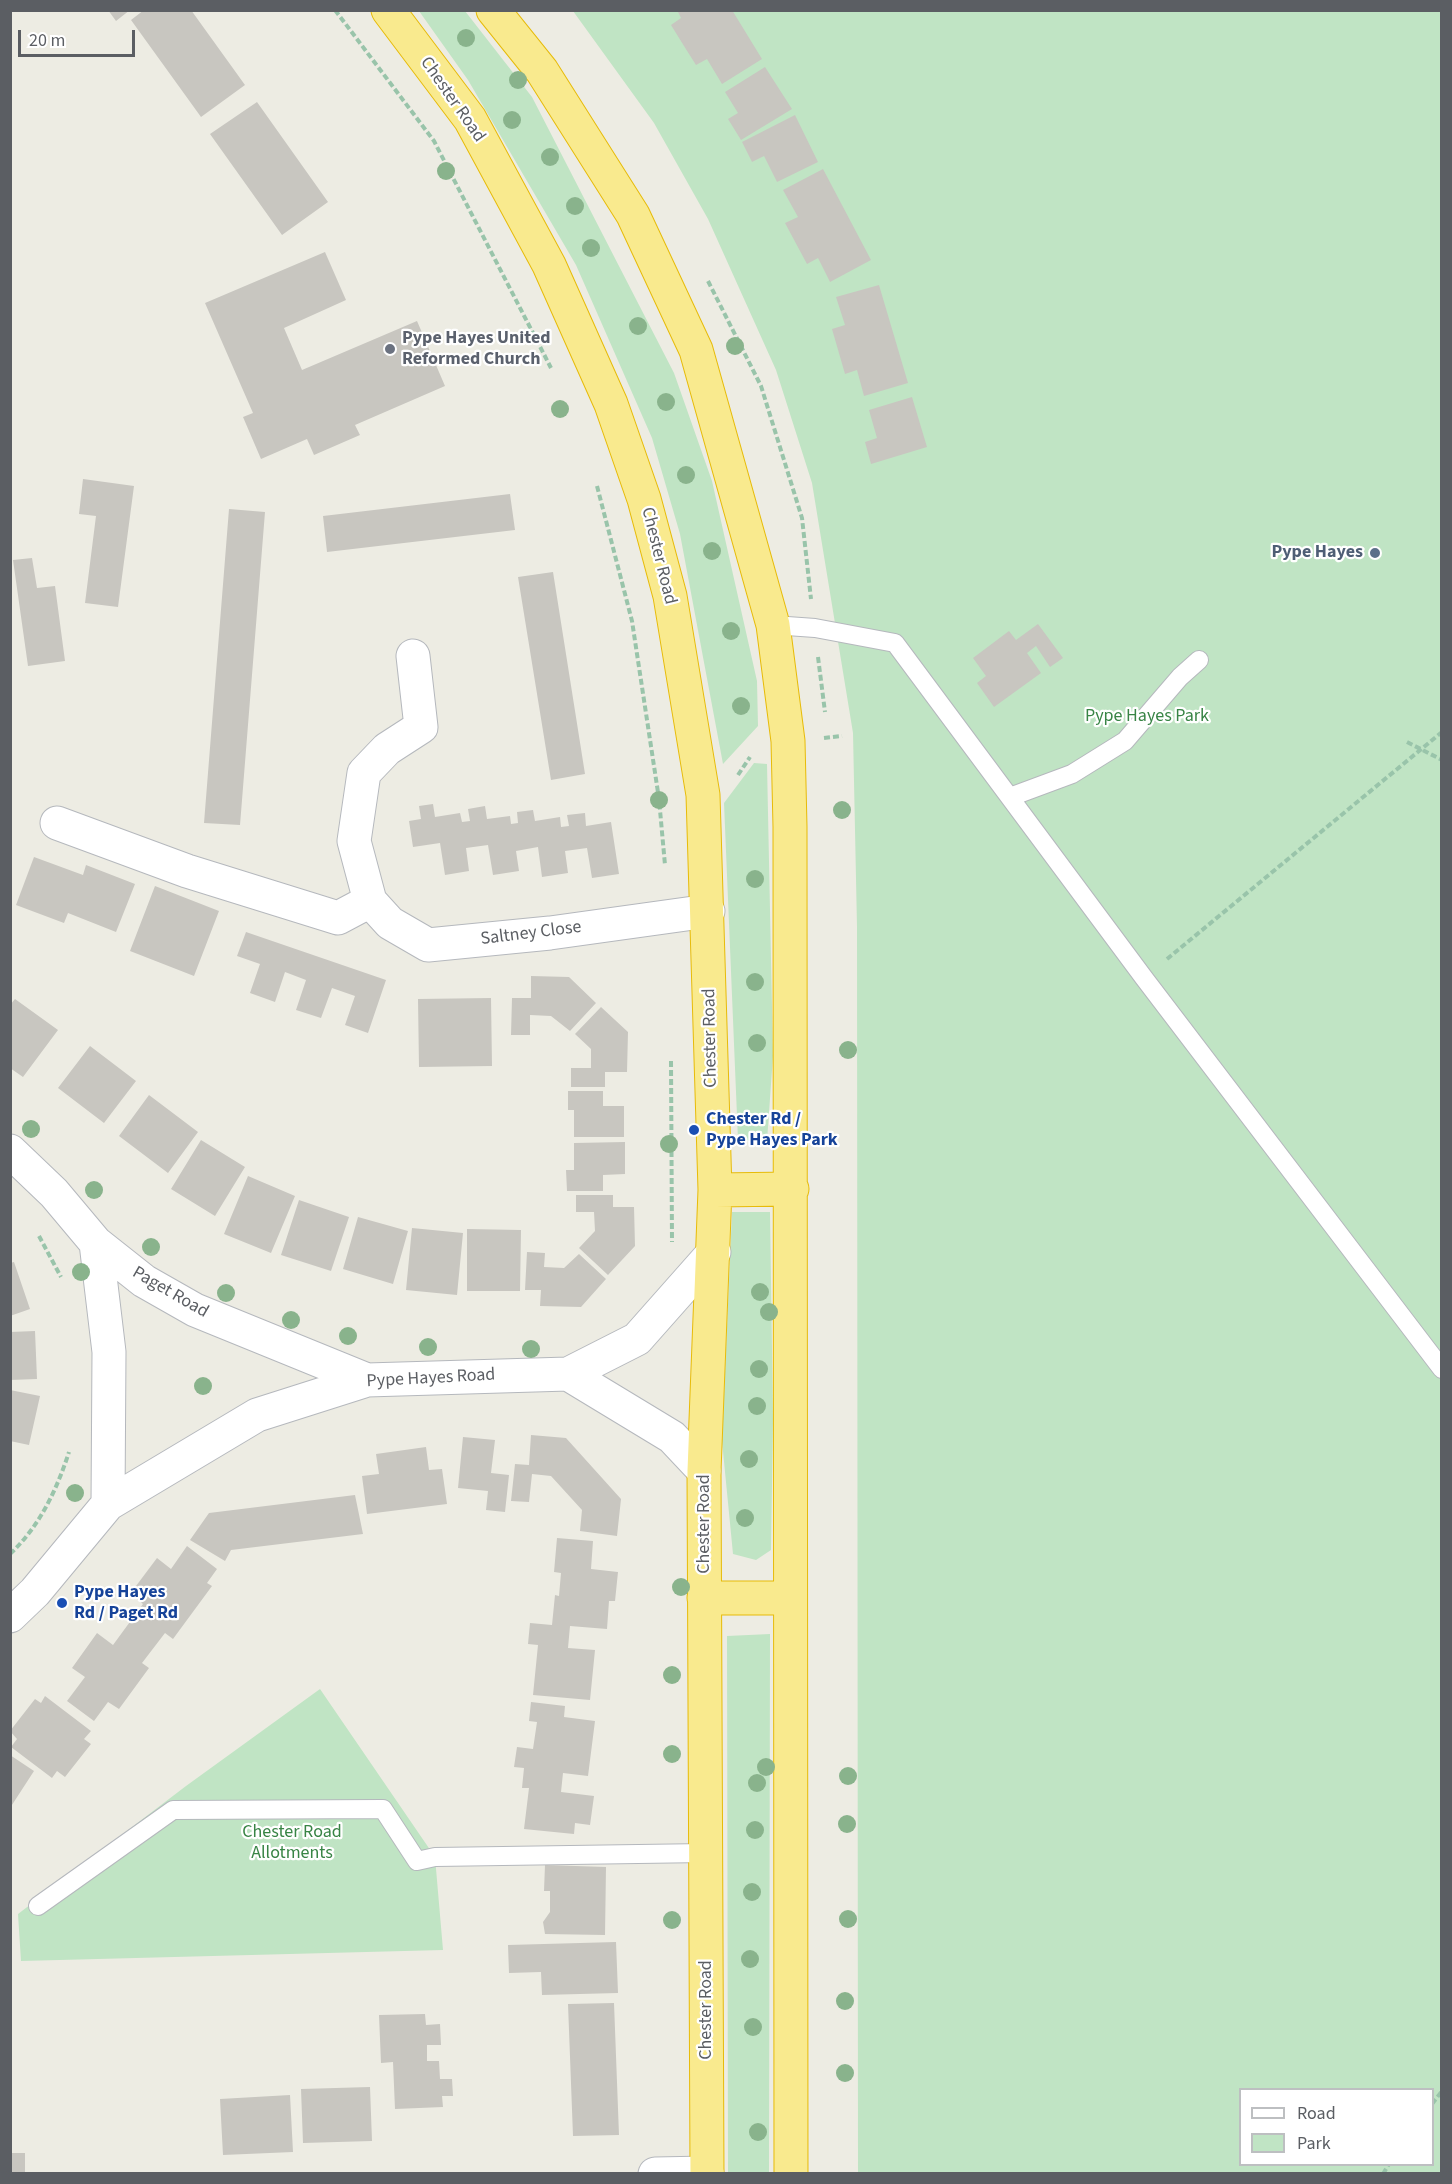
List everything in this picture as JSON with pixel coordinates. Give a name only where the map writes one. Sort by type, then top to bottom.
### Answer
[{"type":"highway","name":"Chester Road","points":[[388,10],[470,119],[549,265],[611,404],[644,499],[670,596],[703,795],[715,1190],[704,1471],[707,2173]]},
{"type":"highway","points":[[493,10],[542,71],[633,214],[696,350],[773,625],[788,741],[792,1189],[789,1598],[791,2174]]},
{"type":"highway","points":[[715,1190],[792,1189]]},
{"type":"highway","points":[[704,1598],[789,1598]]},
{"type":"street","name":"Saltney Close","points":[[413,656],[421,727],[387,749],[364,773],[354,841],[370,901],[390,923],[428,945],[550,933],[671,914],[708,911]]},
{"type":"street","points":[[57,823],[187,871],[338,918],[370,901]]},
{"type":"street","name":"Paget Road","points":[[10,1151],[54,1193],[96,1243],[144,1281],[195,1311],[367,1380]]},
{"type":"street","points":[[96,1243],[109,1352],[108,1504]]},
{"type":"street","name":"Pype Hayes Road","points":[[10,1616],[35,1592],[108,1504],[257,1415],[367,1380],[568,1374],[637,1339],[714,1252]]},
{"type":"street","points":[[568,1374],[672,1437],[704,1471]]},
{"type":"street","points":[[655,2174],[707,2173]]},
{"type":"lane","points":[[773,625],[815,628],[895,643],[1144,978],[1442,1370]]},
{"type":"lane","points":[[1010,797],[1072,774],[1125,741],[1180,677],[1199,660]]},
{"type":"lane","points":[[38,1906],[173,1810],[383,1809],[417,1861],[435,1857],[706,1853]]},
{"type":"path","points":[[335,10],[434,141],[557,378]]},
{"type":"path","points":[[595,475],[632,621],[659,799],[671,914]]},
{"type":"path","points":[[815,628],[825,716]]},
{"type":"path","points":[[826,726],[827,738]]},
{"type":"path","points":[[1144,978],[1442,732]]},
{"type":"path","points":[[659,799],[727,791],[761,741],[842,736]]},
{"type":"path","points":[[1407,742],[1442,760]]},
{"type":"path","points":[[669,1302],[672,1253],[671,1054]]},
{"type":"path","points":[[33,1227],[62,1282]]},
{"type":"path","points":[[10,1554],[41,1517],[60,1482],[70,1449]]},
{"type":"green space","points":[[419,11],[465,11],[532,97],[674,373],[712,481],[757,681],[758,726],[723,764],[680,534],[652,438],[576,265],[468,80]]},
{"type":"green space","name":"Pype Hayes Park","points":[[573,11],[1441,11],[1441,2173],[858,2173],[857,927],[853,733],[812,483],[776,370],[708,219],[654,123]]},
{"type":"green space","points":[[754,763],[767,764],[773,1056],[767,1141],[738,1140],[724,803]]},
{"type":"green space","points":[[732,1212],[770,1212],[773,1419],[771,1550],[756,1560],[733,1554],[722,1441]]},
{"type":"green space","points":[[770,1634],[769,2173],[728,2173],[727,1636]]},
{"type":"green space","name":"Chester Road Allotments","points":[[320,1689],[435,1857],[443,1950],[21,1961],[18,1914],[186,1786]]},
{"type":"building","points":[[108,10],[130,10],[116,21]]},
{"type":"building","points":[[144,10],[191,10],[245,85],[201,117],[131,20]]},
{"type":"building","points":[[677,10],[732,10],[762,59],[722,84],[707,59],[696,65],[671,25],[681,18]]},
{"type":"building","points":[[765,67],[792,109],[741,140],[728,119],[738,113],[725,92]]},
{"type":"building","points":[[257,102],[328,202],[282,235],[210,134]]},
{"type":"building","points":[[795,115],[818,162],[777,182],[764,156],[752,162],[742,142]]},
{"type":"building","points":[[823,169],[871,260],[830,282],[818,258],[807,264],[785,223],[798,217],[783,190]]},
{"type":"building","name":"Pype Hayes United Reformed Church","points":[[325,252],[346,300],[284,328],[302,370],[417,321],[445,386],[355,425],[360,435],[314,455],[307,439],[261,459],[243,417],[253,413],[205,303]]},
{"type":"building","points":[[879,285],[908,383],[864,396],[857,370],[845,374],[832,329],[845,325],[836,297]]},
{"type":"building","points":[[912,397],[927,447],[871,464],[865,442],[877,438],[869,410]]},
{"type":"building","points":[[83,479],[134,486],[118,607],[85,603],[96,516],[79,514]]},
{"type":"building","points":[[510,494],[515,530],[327,552],[323,516]]},
{"type":"building","points":[[229,509],[265,512],[240,825],[204,823]]},
{"type":"building","points":[[32,558],[37,588],[55,586],[65,661],[28,666],[13,560]]},
{"type":"building","points":[[553,572],[585,774],[551,780],[518,577]]},
{"type":"building","points":[[1038,624],[1063,658],[1050,667],[1036,646],[1027,653],[1041,673],[994,707],[977,683],[986,676],[973,658],[1009,631],[1016,640]]},
{"type":"building","points":[[433,804],[435,817],[460,813],[462,822],[470,821],[468,809],[485,806],[487,819],[510,816],[511,824],[518,823],[517,812],[533,810],[535,821],[560,817],[561,827],[569,826],[567,815],[585,813],[586,826],[611,822],[619,874],[592,878],[587,848],[565,851],[568,873],[542,877],[538,847],[516,851],[519,871],[493,875],[488,845],[466,848],[469,871],[445,875],[440,843],[413,847],[409,821],[421,819],[419,806]]},
{"type":"building","points":[[34,857],[83,875],[86,865],[135,884],[116,932],[68,913],[64,923],[16,905]]},
{"type":"building","points":[[155,886],[219,911],[194,976],[130,951]]},
{"type":"building","points":[[246,932],[386,980],[368,1033],[345,1025],[355,996],[332,988],[321,1018],[296,1010],[306,980],[285,972],[275,1002],[250,993],[260,964],[237,956]]},
{"type":"building","points":[[531,976],[569,977],[596,1003],[570,1031],[551,1016],[530,1015],[530,1035],[511,1035],[512,998],[531,998]]},
{"type":"building","points":[[491,998],[492,1066],[419,1067],[418,999]]},
{"type":"building","points":[[15,999],[58,1030],[23,1077],[10,1068],[10,1005]]},
{"type":"building","points":[[601,1007],[628,1032],[627,1072],[605,1072],[605,1087],[571,1087],[571,1068],[591,1068],[591,1049],[575,1034]]},
{"type":"building","points":[[90,1046],[136,1081],[104,1123],[58,1088]]},
{"type":"building","points":[[568,1091],[603,1091],[603,1106],[624,1106],[624,1137],[574,1137],[574,1110],[568,1110]]},
{"type":"building","points":[[149,1095],[198,1132],[168,1173],[119,1136]]},
{"type":"building","points":[[201,1140],[245,1167],[215,1216],[171,1189]]},
{"type":"building","points":[[625,1142],[625,1174],[603,1175],[603,1191],[567,1191],[566,1170],[574,1170],[574,1143]]},
{"type":"building","points":[[248,1176],[295,1196],[271,1253],[224,1234]]},
{"type":"building","points":[[576,1195],[613,1195],[613,1207],[634,1207],[635,1246],[608,1275],[579,1248],[595,1231],[594,1212],[576,1212]]},
{"type":"building","points":[[299,1200],[349,1217],[331,1271],[281,1255]]},
{"type":"building","points":[[358,1217],[408,1231],[393,1284],[343,1269]]},
{"type":"building","points":[[412,1228],[463,1233],[457,1295],[406,1290]]},
{"type":"building","points":[[467,1229],[521,1230],[520,1291],[467,1291]]},
{"type":"building","points":[[527,1252],[545,1253],[544,1267],[564,1268],[579,1254],[606,1279],[581,1307],[540,1306],[541,1290],[525,1290]]},
{"type":"building","points":[[14,1262],[30,1309],[10,1316],[10,1263]]},
{"type":"building","points":[[35,1331],[37,1379],[10,1380],[10,1332]]},
{"type":"building","points":[[10,1390],[40,1396],[29,1445],[10,1441]]},
{"type":"building","points":[[531,1435],[566,1438],[621,1499],[617,1536],[580,1531],[582,1510],[551,1476],[532,1474],[529,1502],[511,1501],[515,1464],[529,1465]]},
{"type":"building","points":[[463,1437],[495,1440],[491,1473],[509,1475],[505,1512],[486,1510],[488,1491],[458,1488]]},
{"type":"building","points":[[426,1447],[429,1470],[442,1469],[447,1504],[367,1514],[362,1476],[379,1474],[376,1454]]},
{"type":"building","points":[[355,1495],[363,1534],[231,1550],[225,1561],[190,1540],[209,1513]]},
{"type":"building","points":[[557,1538],[593,1541],[591,1569],[618,1572],[615,1601],[609,1601],[607,1629],[570,1626],[568,1648],[595,1650],[590,1700],[533,1695],[538,1645],[528,1644],[530,1623],[552,1625],[555,1595],[559,1596],[561,1573],[554,1572]]},
{"type":"building","points":[[187,1546],[217,1569],[207,1583],[212,1586],[173,1639],[165,1633],[142,1663],[149,1668],[119,1709],[108,1702],[94,1721],[67,1701],[85,1677],[72,1668],[97,1633],[113,1645],[143,1604],[130,1594],[157,1558],[171,1569]]},
{"type":"building","points":[[45,1696],[91,1731],[84,1739],[91,1744],[65,1777],[57,1771],[52,1778],[11,1747],[17,1739],[10,1731],[35,1699],[41,1703]]},
{"type":"building","points":[[531,1702],[565,1706],[564,1717],[595,1721],[588,1776],[563,1773],[561,1792],[594,1796],[590,1825],[575,1823],[574,1834],[524,1829],[529,1788],[522,1788],[524,1768],[514,1767],[517,1747],[533,1749],[537,1722],[529,1721]]},
{"type":"building","points":[[10,1755],[34,1771],[10,1808]]},
{"type":"building","points":[[545,1865],[606,1867],[605,1935],[545,1934],[543,1922],[550,1912],[550,1891],[544,1891]]},
{"type":"building","points":[[616,1942],[618,1993],[542,1995],[541,1972],[509,1973],[508,1945]]},
{"type":"building","points":[[614,2003],[619,2135],[573,2136],[568,2004]]},
{"type":"building","points":[[425,2014],[426,2025],[440,2024],[441,2045],[427,2045],[427,2061],[439,2061],[440,2079],[452,2079],[453,2096],[442,2096],[443,2107],[395,2109],[393,2062],[381,2063],[379,2015]]},
{"type":"building","points":[[370,2087],[372,2141],[303,2143],[301,2089]]},
{"type":"building","points":[[290,2095],[293,2152],[223,2155],[220,2099]]},
{"type":"building","points":[[10,2153],[25,2153],[25,2174],[10,2174]]},
{"type":"place","name":"Pype Hayes United Reformed Church","points":[[390,349]]},
{"type":"place","name":"Pype Hayes","points":[[1375,553]]},
{"type":"place","name":"Chester Rd / Pype Hayes Park","points":[[694,1130]]},
{"type":"place","name":"Pype Hayes Rd / Paget Rd","points":[[62,1603]]}]
